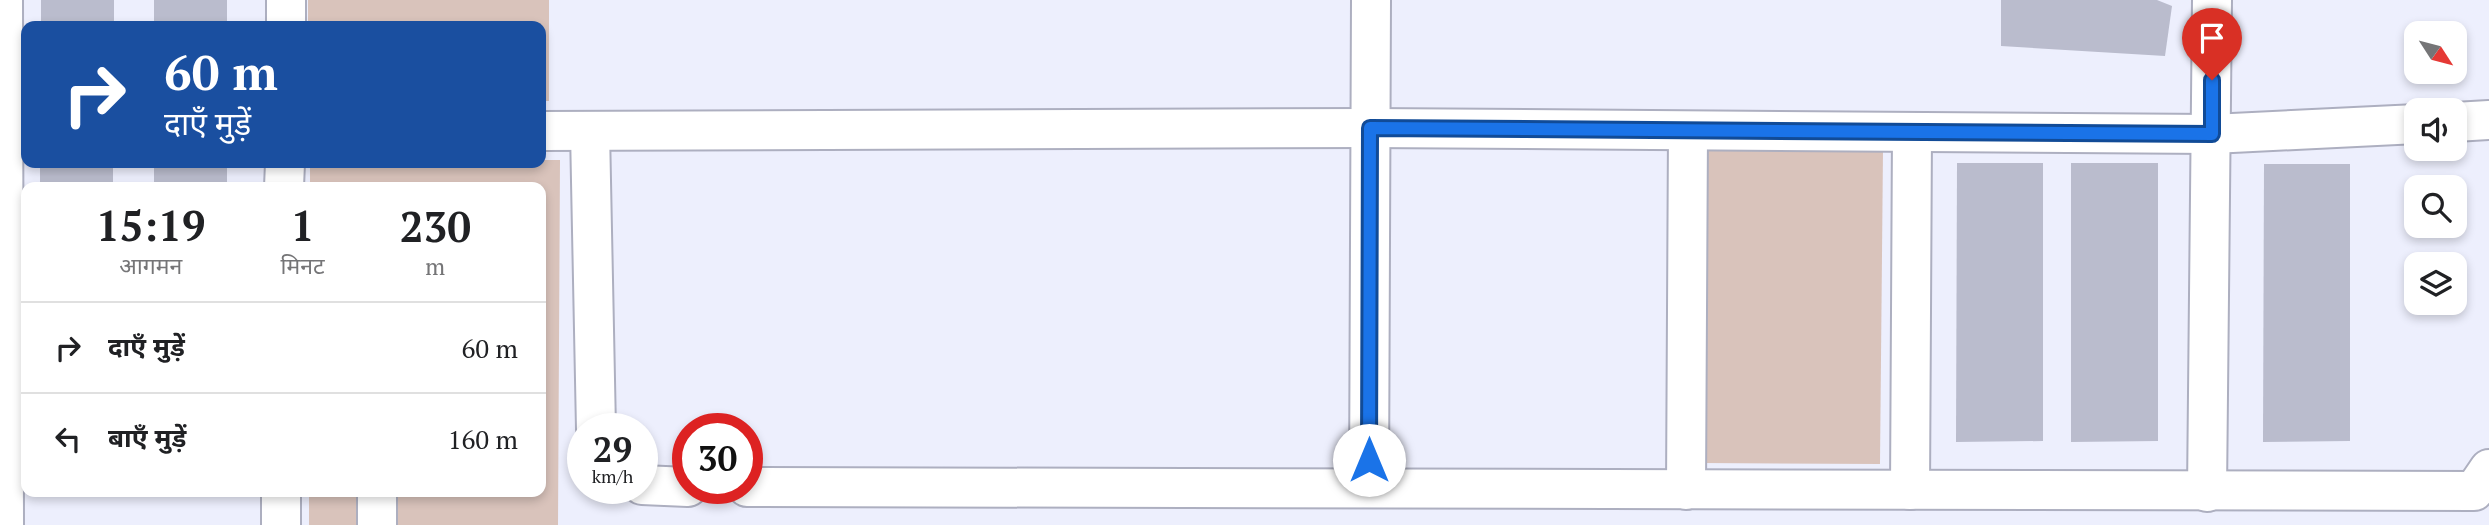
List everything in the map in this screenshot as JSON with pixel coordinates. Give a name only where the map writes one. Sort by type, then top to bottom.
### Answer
[{"type":"street","points":[[3,0],[1,42],[15,317],[3,523]]},
{"type":"street","points":[[286,0],[286,21]]},
{"type":"street","points":[[1369,488],[1371,0]]},
{"type":"street","points":[[2207,492],[2212,0]]},
{"type":"street","points":[[2467,121],[2489,120]]},
{"type":"street","points":[[546,131],[1370,128],[2212,134],[2404,125]]},
{"type":"street","points":[[590,131],[596,413]]},
{"type":"street","points":[[1686,490],[1688,132]]},
{"type":"street","points":[[1910,490],[1912,133]]},
{"type":"street","points":[[763,487],[2474,491],[2489,469]]},
{"type":"street","points":[[281,497],[281,525]]},
{"type":"street","points":[[377,497],[377,525]]},
{"type":"shaded area","points":[[308,0],[549,0],[549,101],[546,101],[546,21],[308,21]]},
{"type":"shaded area","points":[[1704,149],[1883,150],[1880,464],[1701,463]]},
{"type":"shaded area","points":[[546,160],[560,160],[558,525],[309,525],[309,497],[546,497],[546,182],[310,182],[310,168],[546,168]]},
{"type":"building","points":[[41,0],[114,0],[114,21],[41,21]]},
{"type":"building","points":[[154,0],[227,0],[227,21],[154,21]]},
{"type":"building","points":[[2001,0],[2157,0],[2172,6],[2165,56],[2001,46]]},
{"type":"building","points":[[1957,163],[2043,163],[2043,441],[1956,442]]},
{"type":"building","points":[[2071,163],[2158,163],[2158,441],[2071,442]]},
{"type":"building","points":[[2264,164],[2350,164],[2350,441],[2263,442]]},
{"type":"building","points":[[40,168],[113,168],[113,182],[40,182]]},
{"type":"building","points":[[154,168],[227,168],[227,182],[154,182]]},
{"type":"route","points":[[1369,460],[1370,128],[2212,134],[2212,80]]}]
